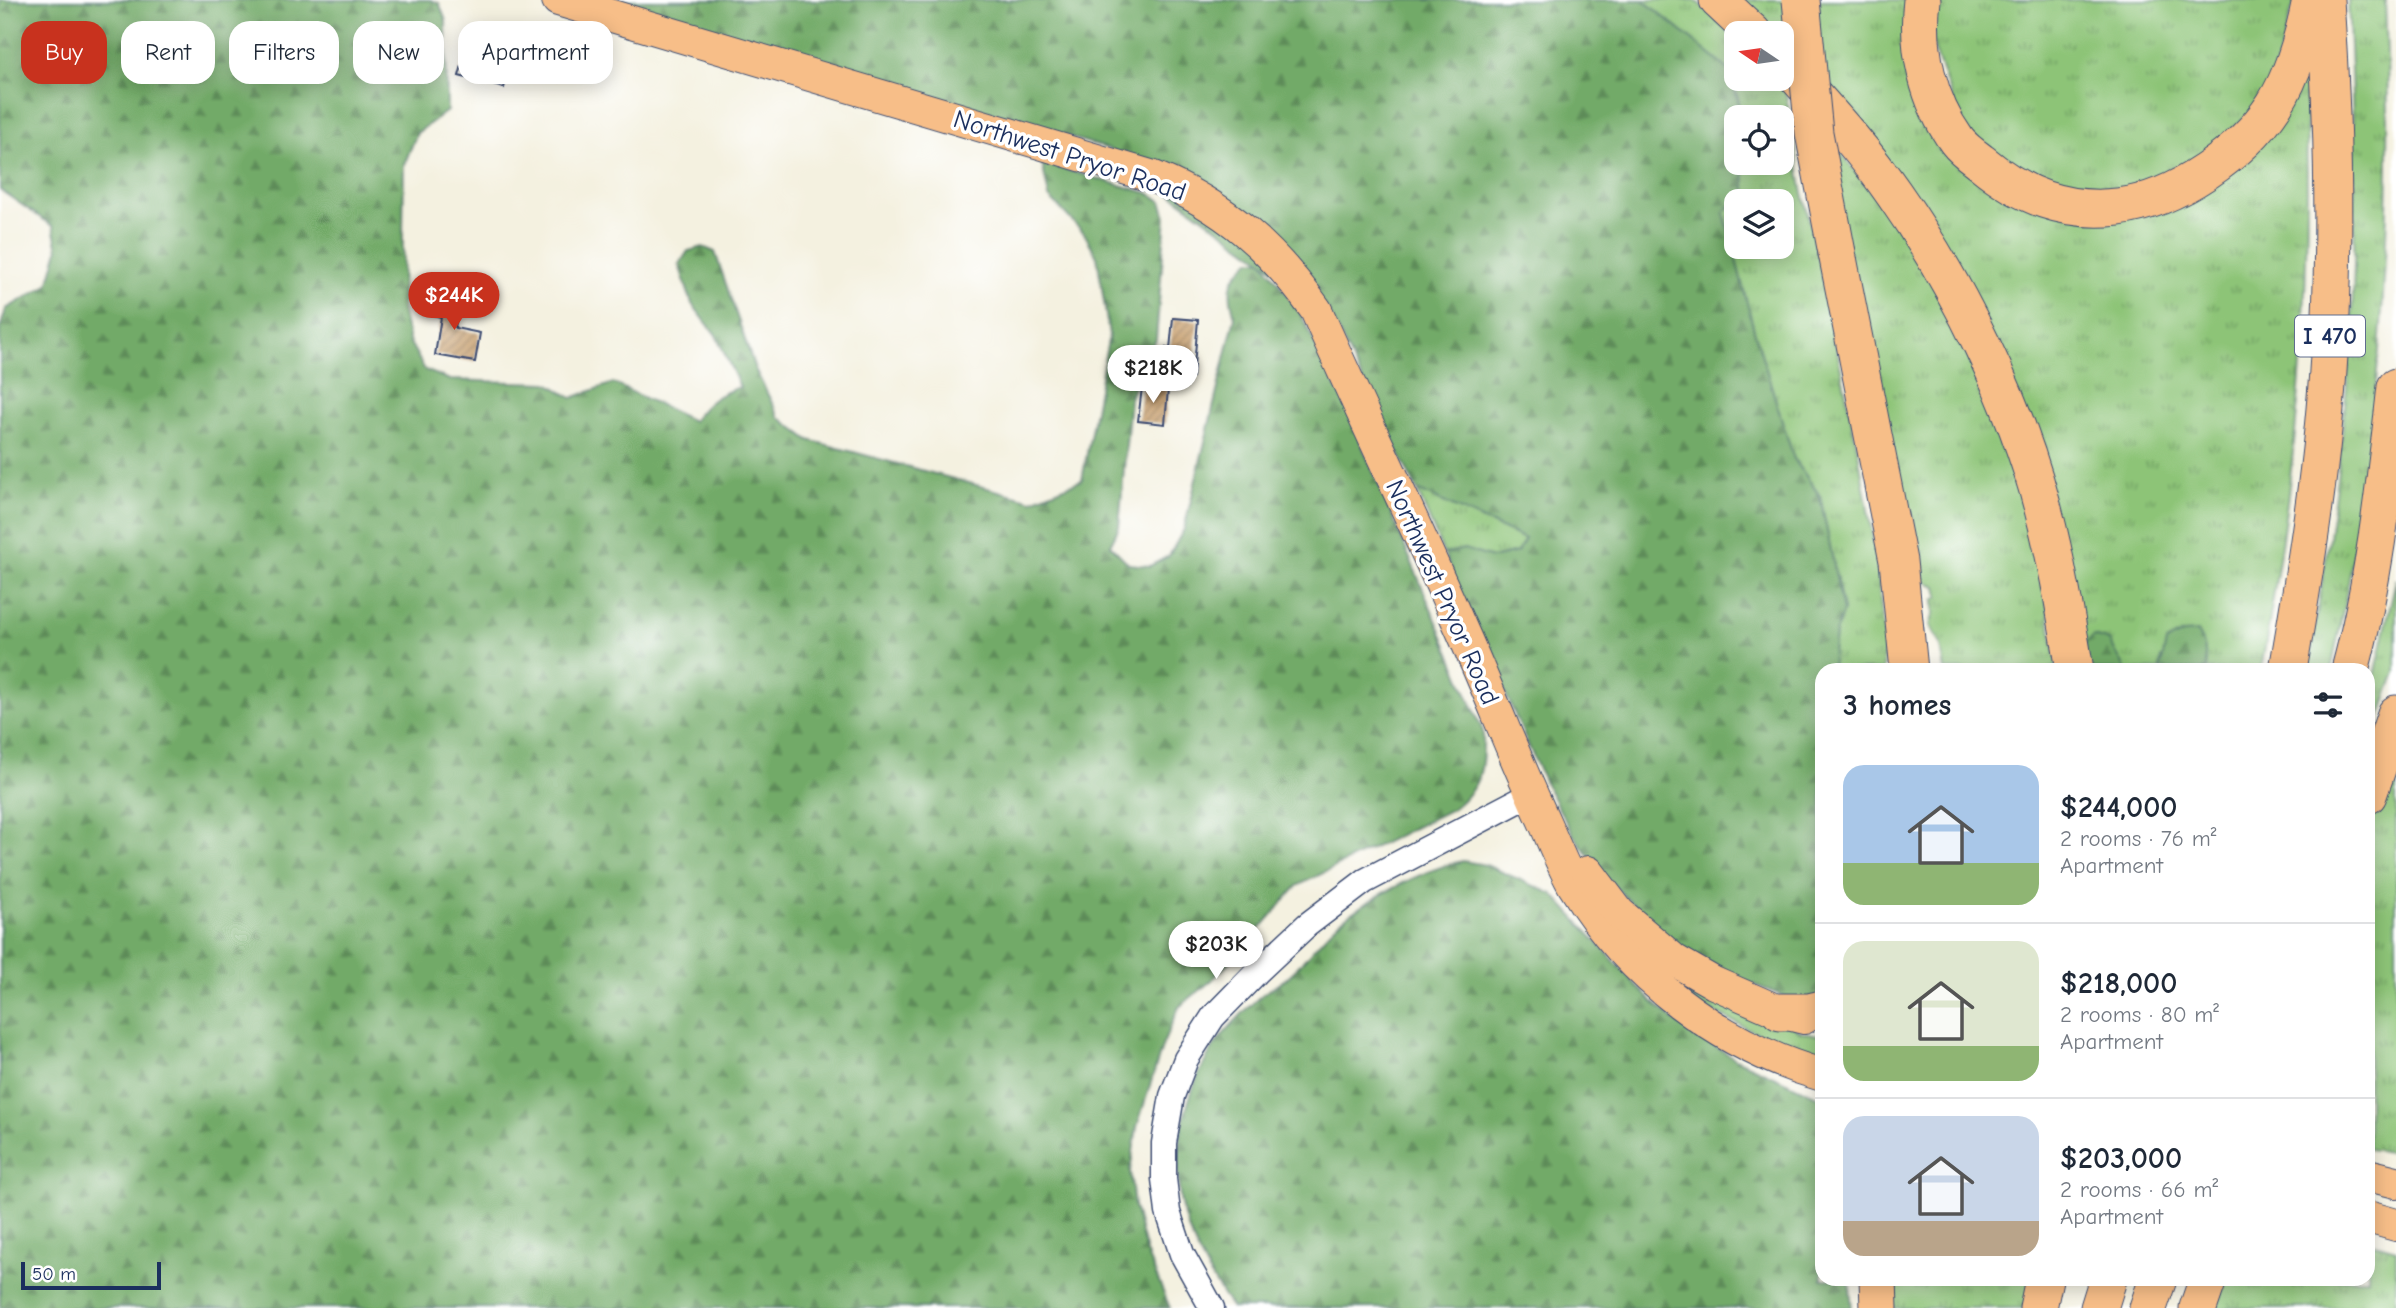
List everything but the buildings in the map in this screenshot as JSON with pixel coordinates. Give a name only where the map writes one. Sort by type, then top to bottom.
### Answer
[{"type":"highway","points":[[1718,0],[1741,21]]},
{"type":"highway","points":[[1801,0],[1814,133],[1898,561],[1908,663]]},
{"type":"highway","points":[[1922,0],[1921,51],[1927,76],[1934,102],[1958,143],[1998,176],[2038,199],[2075,207],[2119,207],[2159,195],[2202,175],[2238,149],[2274,105],[2293,66],[2311,0]]},
{"type":"highway","name":"I 470","points":[[2289,663],[2314,501],[2329,358],[2333,173],[2325,0]]},
{"type":"highway","points":[[1794,74],[1894,193],[1936,260],[1983,346],[2016,426],[2043,508],[2074,663]]},
{"type":"highway","points":[[2352,663],[2370,581],[2396,387]]},
{"type":"highway","points":[[1899,663],[1903,609]]},
{"type":"highway","points":[[2375,775],[2396,714]]},
{"type":"highway","points":[[1780,1012],[1815,1010]]},
{"type":"highway","points":[[1878,1286],[1879,1308]]},
{"type":"highway","points":[[2038,1308],[2043,1286]]},
{"type":"highway","points":[[2099,1308],[2106,1286]]},
{"type":"highway","points":[[2148,1308],[2156,1286]]},
{"type":"highway","points":[[2199,1308],[2206,1286]]},
{"type":"main road","name":"Northwest Pryor Road","points":[[558,0],[1128,168],[1180,187],[1227,215],[1266,248],[1292,276],[1316,310],[1459,623],[1531,794],[1573,884],[1596,919],[1632,963],[1658,986],[1710,1023],[1756,1049],[1815,1072]]},
{"type":"main road","name":"Northwest Pryor Road","points":[[1531,794],[1619,913],[1674,960],[1714,983],[1780,1012],[1815,1021]]},
{"type":"main road","points":[[2375,1177],[2396,1182]]},
{"type":"main road","points":[[2375,1219],[2396,1225]]},
{"type":"street","points":[[1212,1308],[1182,1254],[1168,1212],[1164,1178],[1164,1143],[1172,1096],[1186,1059],[1213,1017],[1307,925],[1364,881],[1531,794]]},
{"type":"green space","points":[[0,0],[430,0],[439,3],[446,21],[447,111],[417,133],[404,165],[402,309],[409,341],[425,370],[450,380],[548,383],[572,398],[613,383],[693,421],[713,400],[740,387],[716,335],[692,304],[679,265],[688,251],[703,247],[715,252],[755,369],[779,417],[809,440],[1032,500],[1082,480],[1109,335],[1097,256],[1084,233],[1049,197],[1042,163],[1148,193],[1161,201],[1166,216],[1156,340],[1141,363],[1130,399],[1119,527],[1110,545],[1129,564],[1150,566],[1169,556],[1184,529],[1235,317],[1230,292],[1233,280],[1250,260],[1262,260],[1299,311],[1342,398],[1483,731],[1483,755],[1480,774],[1464,800],[1454,808],[1297,886],[1211,981],[1179,1007],[1163,1044],[1137,1127],[1130,1171],[1134,1206],[1146,1252],[1170,1308],[0,1308],[0,329],[6,309],[48,285],[58,250],[53,226],[0,190]]},
{"type":"green space","points":[[615,0],[1643,0],[1724,66],[1724,91],[1735,91],[1739,105],[1724,105],[1724,175],[1744,175],[1745,189],[1724,189],[1724,259],[1736,259],[1755,334],[1794,459],[1820,496],[1843,611],[1835,633],[1832,663],[1815,663],[1815,998],[1791,999],[1726,974],[1676,947],[1604,876],[1572,833],[1545,783],[1444,554],[1464,549],[1492,558],[1517,552],[1525,539],[1417,490],[1326,307],[1109,149]]},
{"type":"green space","points":[[1643,0],[1695,0],[1724,27],[1724,66]]},
{"type":"green space","points":[[1728,0],[1912,0],[1931,120],[2107,222],[2303,82],[2306,86],[2305,287],[2298,405],[2276,582],[2262,663],[2206,663],[2204,645],[2161,658],[2161,663],[2122,663],[2109,641],[2085,643],[2010,390],[1794,68],[1794,21],[1752,21]]},
{"type":"green space","points":[[1935,0],[2295,0],[2265,100],[2162,189],[2044,193],[1963,130],[1932,42]]},
{"type":"green space","points":[[2348,0],[2385,0],[2388,169],[2380,337],[2372,420],[2348,587],[2332,663],[2309,663],[2338,469],[2352,317],[2352,100]]},
{"type":"green space","points":[[1736,91],[1785,91],[1788,105],[1739,105]]},
{"type":"green space","points":[[1822,127],[1924,263],[2000,424],[2037,544],[2057,663],[1944,663],[1941,646],[1930,625],[1934,600],[1939,597],[1937,586],[1911,577]]},
{"type":"green space","points":[[1794,142],[1858,452],[1877,562],[1883,663],[1832,663],[1835,633],[1843,611],[1820,496],[1794,459],[1755,334],[1735,259],[1794,259],[1794,189],[1745,189],[1744,175],[1794,175]]},
{"type":"green space","points":[[1417,490],[1525,539],[1518,552],[1492,558],[1464,549],[1444,554]]},
{"type":"green space","points":[[2396,579],[2396,672],[2375,730],[2375,676]]},
{"type":"green space","points":[[2197,632],[2204,645],[2206,663],[2162,663],[2166,642],[2183,633]]},
{"type":"green space","points":[[2094,636],[2109,641],[2122,663],[2084,663],[2085,643]]},
{"type":"green space","points":[[2396,747],[2396,1153],[2375,1150],[2375,812]]},
{"type":"green space","points":[[1463,861],[1486,865],[1553,894],[1647,997],[1681,1026],[1738,1060],[1815,1095],[1815,1286],[1850,1286],[1852,1308],[1232,1308],[1200,1256],[1187,1226],[1180,1198],[1180,1138],[1196,1080],[1219,1040],[1240,1016],[1262,995],[1289,976],[1329,931],[1378,896],[1413,878]]},
{"type":"green space","points":[[1582,880],[1800,1031],[1815,1034],[1815,1061],[1688,1000]]},
{"type":"green space","points":[[2375,1244],[2396,1250],[2396,1308],[2217,1308],[2224,1286],[2375,1286]]},
{"type":"green space","points":[[1890,1286],[2031,1286],[2026,1308],[1891,1308]]}]
